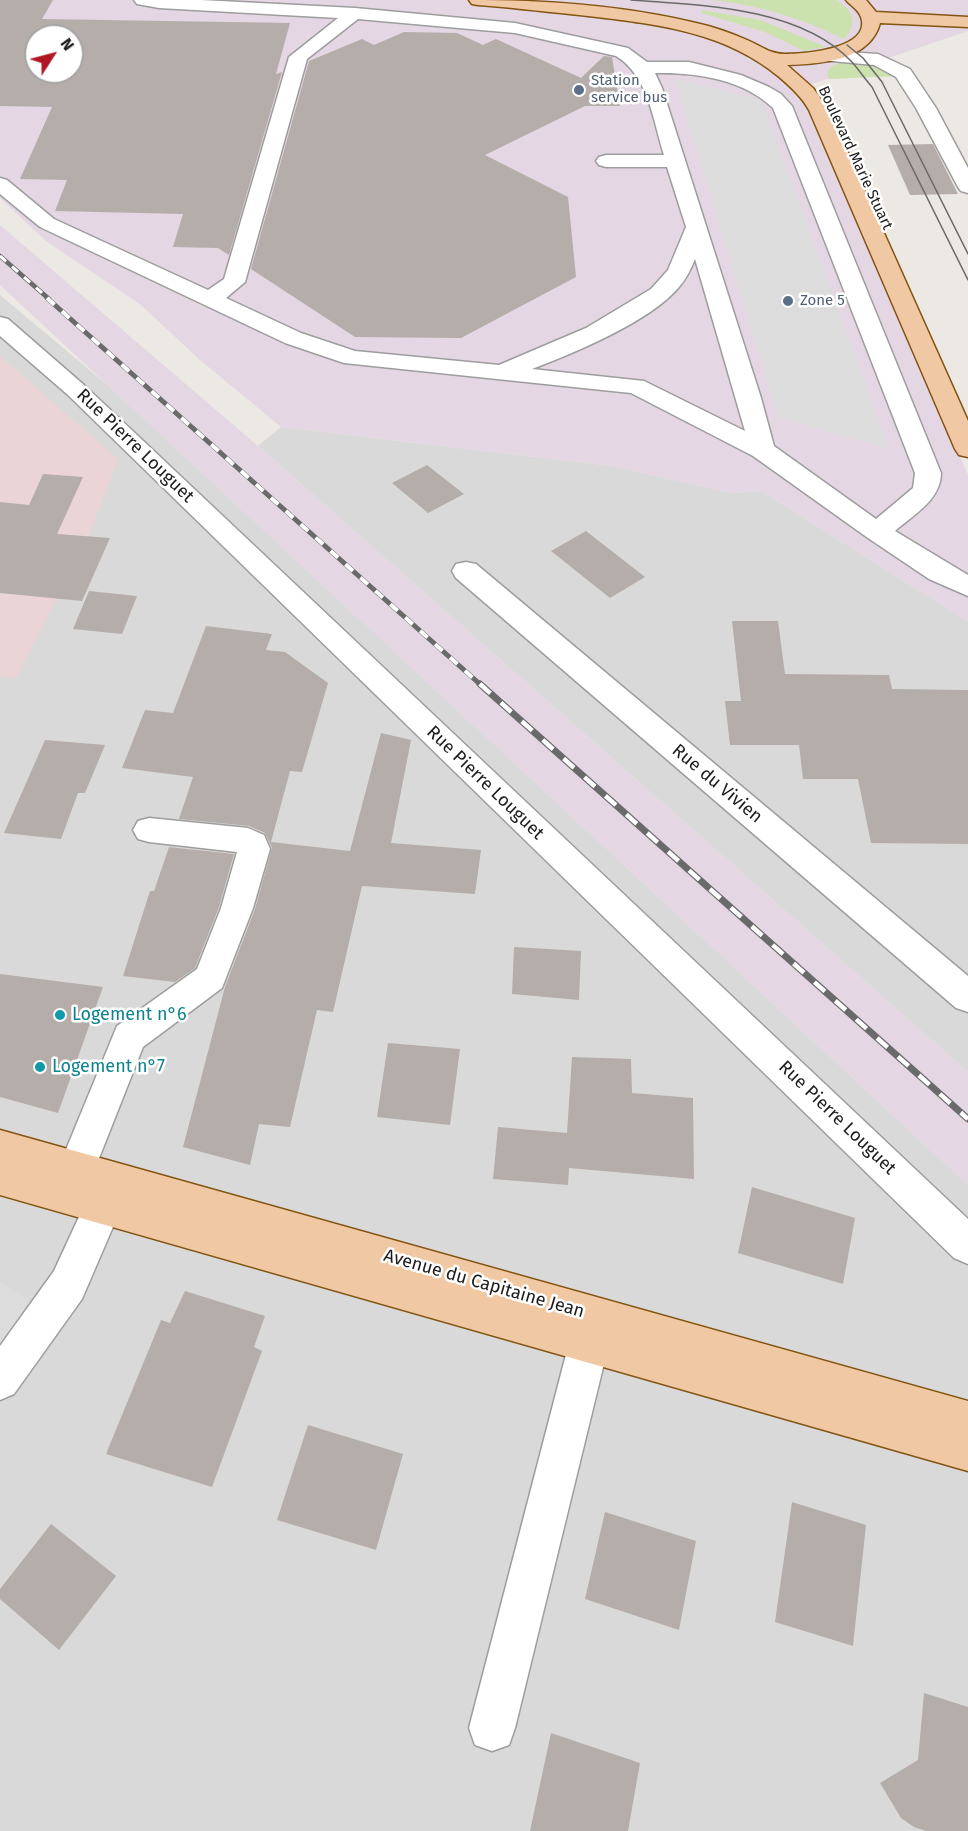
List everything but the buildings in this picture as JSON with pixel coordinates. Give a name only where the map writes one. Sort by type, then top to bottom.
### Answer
[{"type":"main road","points":[[478,0],[679,13],[727,23],[772,47],[804,60],[827,56],[851,48],[867,35],[872,24],[870,16],[855,0]]},
{"type":"main road","points":[[870,16],[968,22]]},
{"type":"main road","points":[[772,47],[819,110],[968,449]]},
{"type":"main road","name":"Boulevard Marie Stuart","points":[[804,60],[816,73],[824,87],[968,405]]},
{"type":"main road","name":"Avenue du Capitaine Jean","points":[[0,1147],[968,1422]]},
{"type":"main road","name":"Avenue du Capitaine Jean","points":[[0,1177],[968,1450]]},
{"type":"street","points":[[142,0],[159,3],[355,13],[515,28],[622,52],[644,68],[653,88],[749,398],[762,450]]},
{"type":"street","points":[[210,299],[234,282],[298,57],[355,13]]},
{"type":"street","points":[[867,35],[884,54],[911,71],[921,87],[926,108]]},
{"type":"street","points":[[827,56],[868,58],[890,64],[903,73],[926,108],[968,187]]},
{"type":"street","points":[[644,68],[679,67],[746,84],[777,100],[786,116],[928,473],[928,483],[924,492],[877,532]]},
{"type":"street","points":[[606,161],[675,161]]},
{"type":"street","points":[[0,184],[48,223],[293,338],[352,358],[636,386],[762,450],[877,532],[939,572],[968,587]]},
{"type":"street","points":[[472,370],[496,370],[527,364],[648,303],[669,285],[680,268],[695,229]]},
{"type":"street","name":"Rue Pierre Louguet","points":[[0,324],[84,398],[968,1245]]},
{"type":"street","points":[[939,572],[968,564]]},
{"type":"street","name":"Rue du Vivien","points":[[466,571],[968,997]]},
{"type":"street","points":[[77,1169],[129,1037],[210,978],[237,908],[254,849],[253,844],[248,841],[149,830]]},
{"type":"street","points":[[0,1380],[68,1285],[103,1206]]},
{"type":"street","points":[[492,1728],[589,1343]]},
{"type":"shaded area","points":[[0,0],[968,0],[968,31],[791,91],[811,111],[968,475],[968,621],[761,491],[732,493],[612,466],[281,427],[200,360],[141,305],[46,241],[0,198]]},
{"type":"shaded area","name":"Zone 5","points":[[675,79],[762,100],[889,449],[778,417]]},
{"type":"shaded area","points":[[0,225],[258,446],[968,1072],[968,1185],[0,285]]},
{"type":"shaded area","points":[[0,295],[111,388],[968,1185],[968,1831],[0,1831]]},
{"type":"shaded area","points":[[0,356],[118,459],[88,538],[16,678],[0,676]]},
{"type":"shaded area","points":[[281,427],[612,466],[732,493],[761,491],[968,621],[968,1072],[258,446]]},
{"type":"shaded area","points":[[0,1283],[35,1304],[0,1351]]},
{"type":"green space","points":[[712,0],[836,0],[847,8],[852,23],[844,39],[780,14],[746,5]]},
{"type":"green space","points":[[702,10],[760,20],[826,47],[804,51],[765,32],[702,13]]},
{"type":"green space","points":[[867,61],[897,76],[829,79],[827,74],[829,69],[838,64]]},
{"type":"tram line","points":[[631,0],[718,7],[778,20],[805,30],[830,44],[852,62],[872,87],[968,280]]},
{"type":"tram line","points":[[847,45],[863,58],[882,82],[968,254]]},
{"type":"railway","points":[[0,256],[49,299]]},
{"type":"railway","points":[[47,298],[482,686]]},
{"type":"railway","points":[[480,684],[968,1119]]},
{"type":"place","name":"Station service bus","points":[[579,90]]},
{"type":"place","name":"Zone 5","points":[[788,301]]},
{"type":"place","name":"Logement n°6","points":[[60,1015]]},
{"type":"place","name":"Logement n°7","points":[[40,1067]]}]
